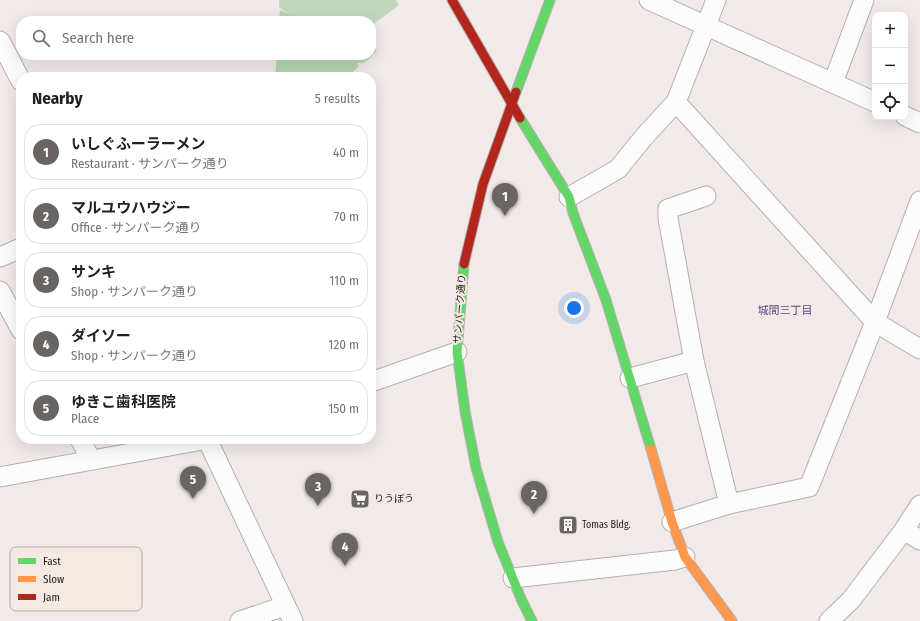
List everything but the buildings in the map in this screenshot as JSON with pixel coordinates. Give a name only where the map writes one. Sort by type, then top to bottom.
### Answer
[{"type":"street","points":[[452,0],[525,126],[569,197],[573,213],[606,300],[672,522],[685,557],[732,621]]},
{"type":"street","name":"サンパーク通り","points":[[532,621],[522,601],[498,542],[476,468],[465,411],[457,352],[463,267],[483,184],[550,0]]},
{"type":"street","points":[[649,0],[872,101]]},
{"type":"street","points":[[569,197],[618,169],[643,138],[676,102],[716,0]]},
{"type":"street","points":[[833,83],[864,0]]},
{"type":"street","points":[[0,41],[16,72]]},
{"type":"street","points":[[676,102],[875,322],[920,349]]},
{"type":"street","points":[[908,117],[920,123]]},
{"type":"street","points":[[706,196],[668,209],[668,218],[694,361],[729,504]]},
{"type":"street","points":[[672,522],[729,504],[808,487],[875,322],[920,201]]},
{"type":"street","points":[[0,257],[16,250]]},
{"type":"street","points":[[0,291],[16,321]]},
{"type":"street","points":[[376,380],[457,352]]},
{"type":"street","points":[[630,378],[694,361]]},
{"type":"street","points":[[83,444],[91,460]]},
{"type":"street","points":[[0,477],[180,444]]},
{"type":"street","points":[[210,444],[289,613],[240,621]]},
{"type":"street","points":[[829,621],[851,600],[904,530],[920,505]]},
{"type":"street","points":[[904,530],[920,540]]},
{"type":"street","points":[[513,578],[675,560],[685,557]]},
{"type":"green space","points":[[279,0],[396,0],[399,5],[376,22],[376,16],[291,16],[279,7]]},
{"type":"green space","points":[[280,10],[294,16],[279,16]]},
{"type":"green space","points":[[277,60],[355,60],[359,66],[352,72],[275,72]]},
{"type":"green space","points":[[348,60],[367,60],[364,63],[352,63]]},
{"type":"traffic: fast","points":[[516,92],[550,0]]},
{"type":"traffic: fast","points":[[520,118],[569,197],[573,213],[606,300],[651,449]]},
{"type":"traffic: fast","points":[[464,264],[457,352],[465,411],[476,468],[498,542],[522,601],[532,621]]},
{"type":"traffic: slow","points":[[651,449],[672,522],[685,557],[732,621]]},
{"type":"traffic: jam","points":[[452,0],[520,118]]},
{"type":"traffic: jam","points":[[464,264],[483,184],[516,92]]},
{"type":"place","name":"いしぐふーラーメン","points":[[505,216]]},
{"type":"place","name":"ゆきこ歯科医院","points":[[193,499]]},
{"type":"place","name":"りうぼう","points":[[360,499]]},
{"type":"place","name":"サンキ","points":[[318,506]]},
{"type":"place","name":"マルユウハウジー","points":[[534,514]]},
{"type":"place","name":"Tomas Bldg.","points":[[568,525]]},
{"type":"place","name":"ダイソー","points":[[345,566]]},
{"type":"district","name":"城間三丁目","points":[[785,310]]}]
